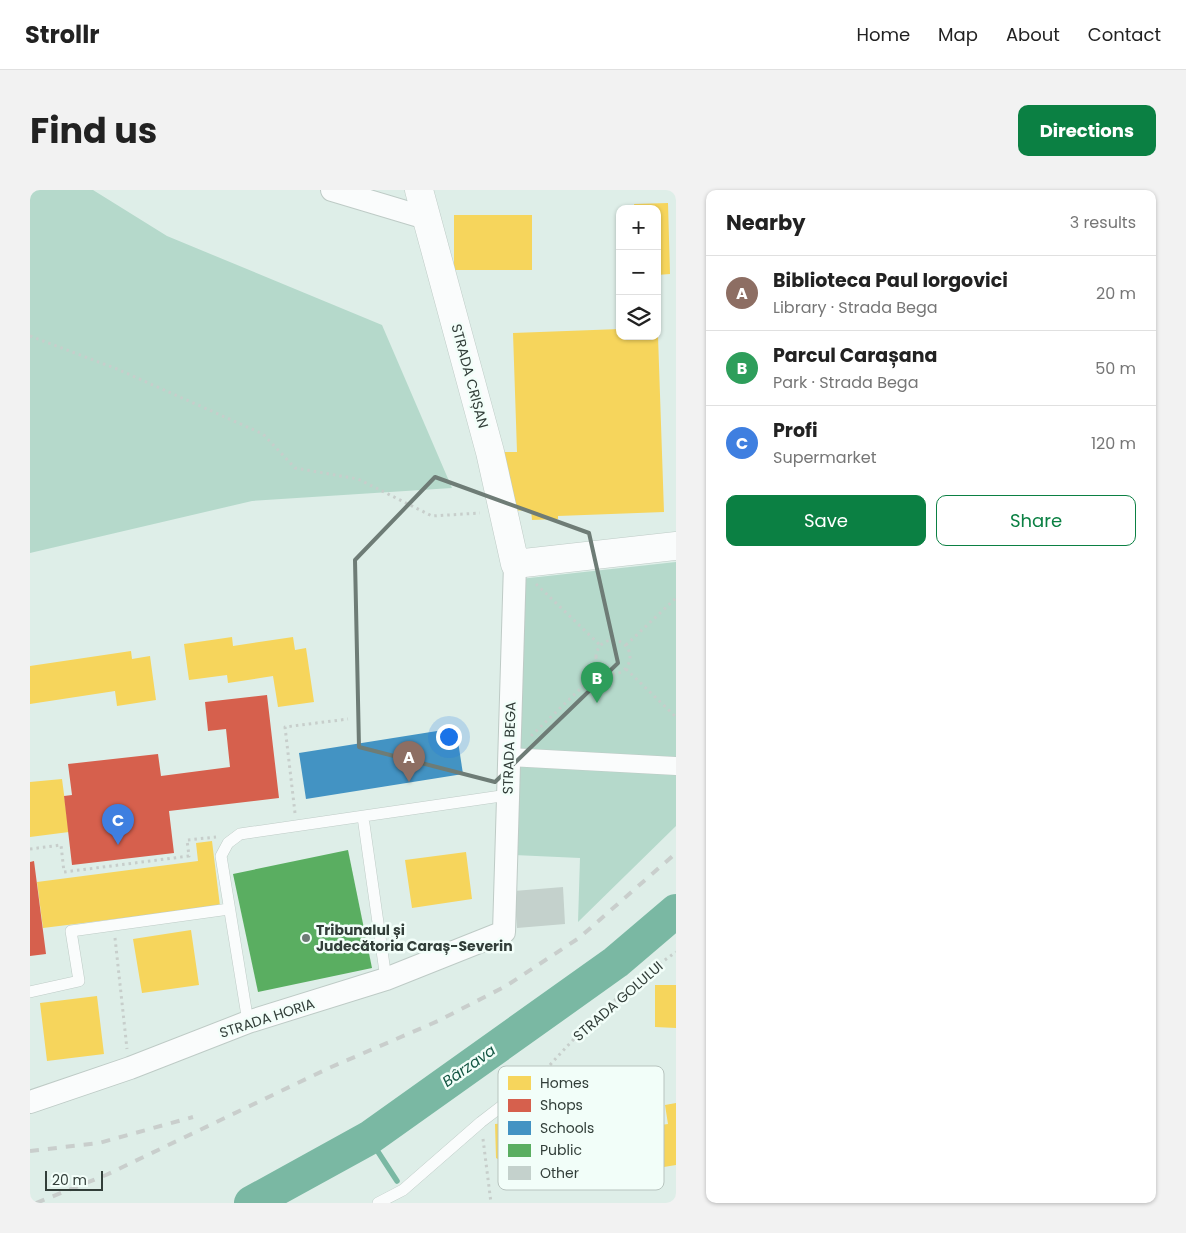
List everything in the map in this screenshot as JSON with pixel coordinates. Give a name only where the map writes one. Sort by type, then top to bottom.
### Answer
[{"type":"street","points":[[332,190],[429,219]]},
{"type":"street","name":"STRADA CRIȘAN","points":[[419,190],[429,219],[490,452],[515,564]]},
{"type":"street","points":[[515,564],[676,546]]},
{"type":"street","name":"STRADA BEGA","points":[[504,932],[515,564]]},
{"type":"street","points":[[509,757],[676,766]]},
{"type":"street","name":"STRADA HORIA","points":[[30,1102],[130,1068],[248,1022],[386,979],[504,932]]},
{"type":"lane","points":[[248,1022],[221,856],[228,843],[240,834],[508,794]]},
{"type":"lane","points":[[364,817],[386,979]]},
{"type":"lane","points":[[30,992],[79,981],[71,931],[229,909]]},
{"type":"lane","points":[[378,1203],[403,1190],[498,1109]]},
{"type":"path","points":[[30,336],[117,369],[264,434],[295,468],[358,479],[432,516],[502,512]]},
{"type":"path","points":[[515,564],[601,646]]},
{"type":"path","points":[[626,645],[676,598]]},
{"type":"path","points":[[609,641],[618,641],[626,645],[630,653],[630,662],[626,669],[618,674],[609,674],[601,669],[597,662],[597,653],[601,646],[609,641]]},
{"type":"path","points":[[509,757],[601,669]]},
{"type":"path","points":[[626,669],[676,717]]},
{"type":"path","points":[[297,826],[285,727],[348,719]]},
{"type":"path","points":[[64,872],[189,856],[187,840],[240,834]]},
{"type":"path","points":[[30,849],[61,845],[65,878]]},
{"type":"path","points":[[114,925],[130,1068]]},
{"type":"path","name":"STRADA GOLULUI","points":[[550,1066],[585,1026],[648,972],[676,952]]},
{"type":"path","points":[[481,1122],[491,1203]]},
{"type":"highlighted area","points":[[435,477],[589,533],[618,663],[495,782],[359,747],[355,560]]},
{"type":"green space","points":[[30,190],[93,190],[167,236],[382,325],[452,488],[252,501],[30,553]]},
{"type":"green space","points":[[676,562],[676,826],[578,922],[580,858],[514,855],[520,579]]},
{"type":"building: Homes","points":[[668,203],[670,274],[661,275],[661,205],[634,204]]},
{"type":"building: Homes","points":[[454,215],[532,215],[532,270],[454,270]]},
{"type":"building: Homes","points":[[616,329],[616,340],[658,340],[664,512],[558,516],[558,519],[532,520],[531,510],[505,511],[503,452],[517,452],[513,333]]},
{"type":"building: Homes","points":[[232,637],[233,646],[293,637],[295,650],[306,648],[314,702],[278,707],[273,676],[228,683],[227,675],[189,680],[184,644]]},
{"type":"building: Homes","points":[[131,651],[132,659],[150,656],[156,700],[117,706],[115,691],[30,704],[30,666]]},
{"type":"building: Homes","points":[[62,779],[69,832],[30,837],[30,782]]},
{"type":"building: Homes","points":[[212,841],[220,906],[43,928],[37,882],[198,861],[196,843]]},
{"type":"building: Homes","points":[[466,852],[472,899],[412,908],[405,860]]},
{"type":"building: Homes","points":[[191,930],[199,985],[142,993],[133,939]]},
{"type":"building: Homes","points":[[655,985],[676,985],[676,1028],[655,1027]]},
{"type":"building: Homes","points":[[97,996],[104,1054],[47,1061],[40,1003]]},
{"type":"building: Homes","points":[[676,1103],[676,1165],[664,1167],[664,1125],[668,1124],[665,1105]]},
{"type":"building: Homes","points":[[495,1124],[498,1124],[498,1159],[496,1158]]},
{"type":"building: Shops","points":[[267,695],[279,798],[169,811],[174,853],[72,865],[64,796],[72,795],[68,764],[158,754],[161,776],[230,767],[226,729],[208,731],[205,702]]},
{"type":"building: Shops","points":[[34,861],[46,954],[30,956],[30,862]]},
{"type":"building: Schools","points":[[456,728],[463,774],[306,799],[299,753]]},
{"type":"building: Public","name":"Tribunalul și Judecătoria Caraș-Severin","points":[[348,850],[372,968],[258,992],[233,874]]},
{"type":"building: Other","points":[[563,887],[565,924],[517,928],[514,891]]},
{"type":"waterway","name":"Bârzava","points":[[251,1203],[369,1138],[616,962],[676,911]]},
{"type":"waterway","points":[[369,1138],[397,1181]]},
{"type":"railway","points":[[36,1203],[106,1175],[329,1068],[438,1021],[506,986],[579,938],[676,853]]},
{"type":"railway","points":[[30,1151],[99,1143],[193,1117]]},
{"type":"place","name":"Parcul Carașana","points":[[597,703]]},
{"type":"place","name":"Biblioteca Paul Iorgovici","points":[[409,782]]},
{"type":"place","name":"Profi","points":[[118,845]]},
{"type":"place","name":"Tribunalul și Judecătoria Caraș-Severin","points":[[306,938]]}]
